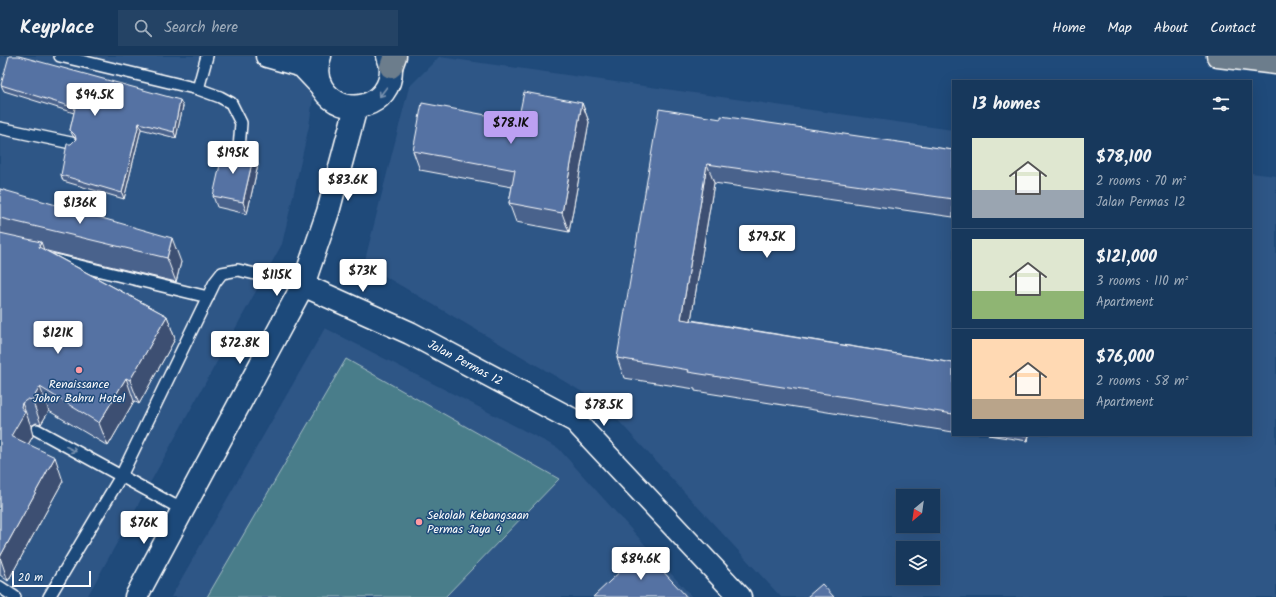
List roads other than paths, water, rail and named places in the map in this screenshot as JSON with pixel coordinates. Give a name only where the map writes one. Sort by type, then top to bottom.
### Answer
[{"type":"highway","points":[[1218,56],[1276,64]]},
{"type":"street","points":[[267,56],[302,66],[320,85],[326,95],[335,102],[346,106],[356,107],[368,104],[378,98],[386,90],[390,79],[391,60]]},
{"type":"street","points":[[320,56],[317,63],[317,74],[320,85]]},
{"type":"street","points":[[136,597],[303,285],[328,212],[356,107]]},
{"type":"street","name":"Jalan Permas 12","points":[[303,285],[410,333],[575,421],[740,597]]},
{"type":"lane","points":[[60,56],[198,89],[220,97],[231,103],[241,123],[238,149]]},
{"type":"lane","points":[[198,89],[207,56]]},
{"type":"lane","points":[[0,128],[71,143]]},
{"type":"lane","points":[[46,258],[208,297]]},
{"type":"lane","points":[[49,597],[121,476],[215,282],[222,273],[238,270],[303,285]]},
{"type":"lane","points":[[37,430],[182,510]]},
{"type":"lane","points":[[0,587],[15,597]]},
{"type":"place","name":"Renaissance Johor Bahru Hotel","points":[[79,370]]},
{"type":"place","name":"Sekolah Kebangsaan Permas Jaya 4","points":[[419,522]]}]
